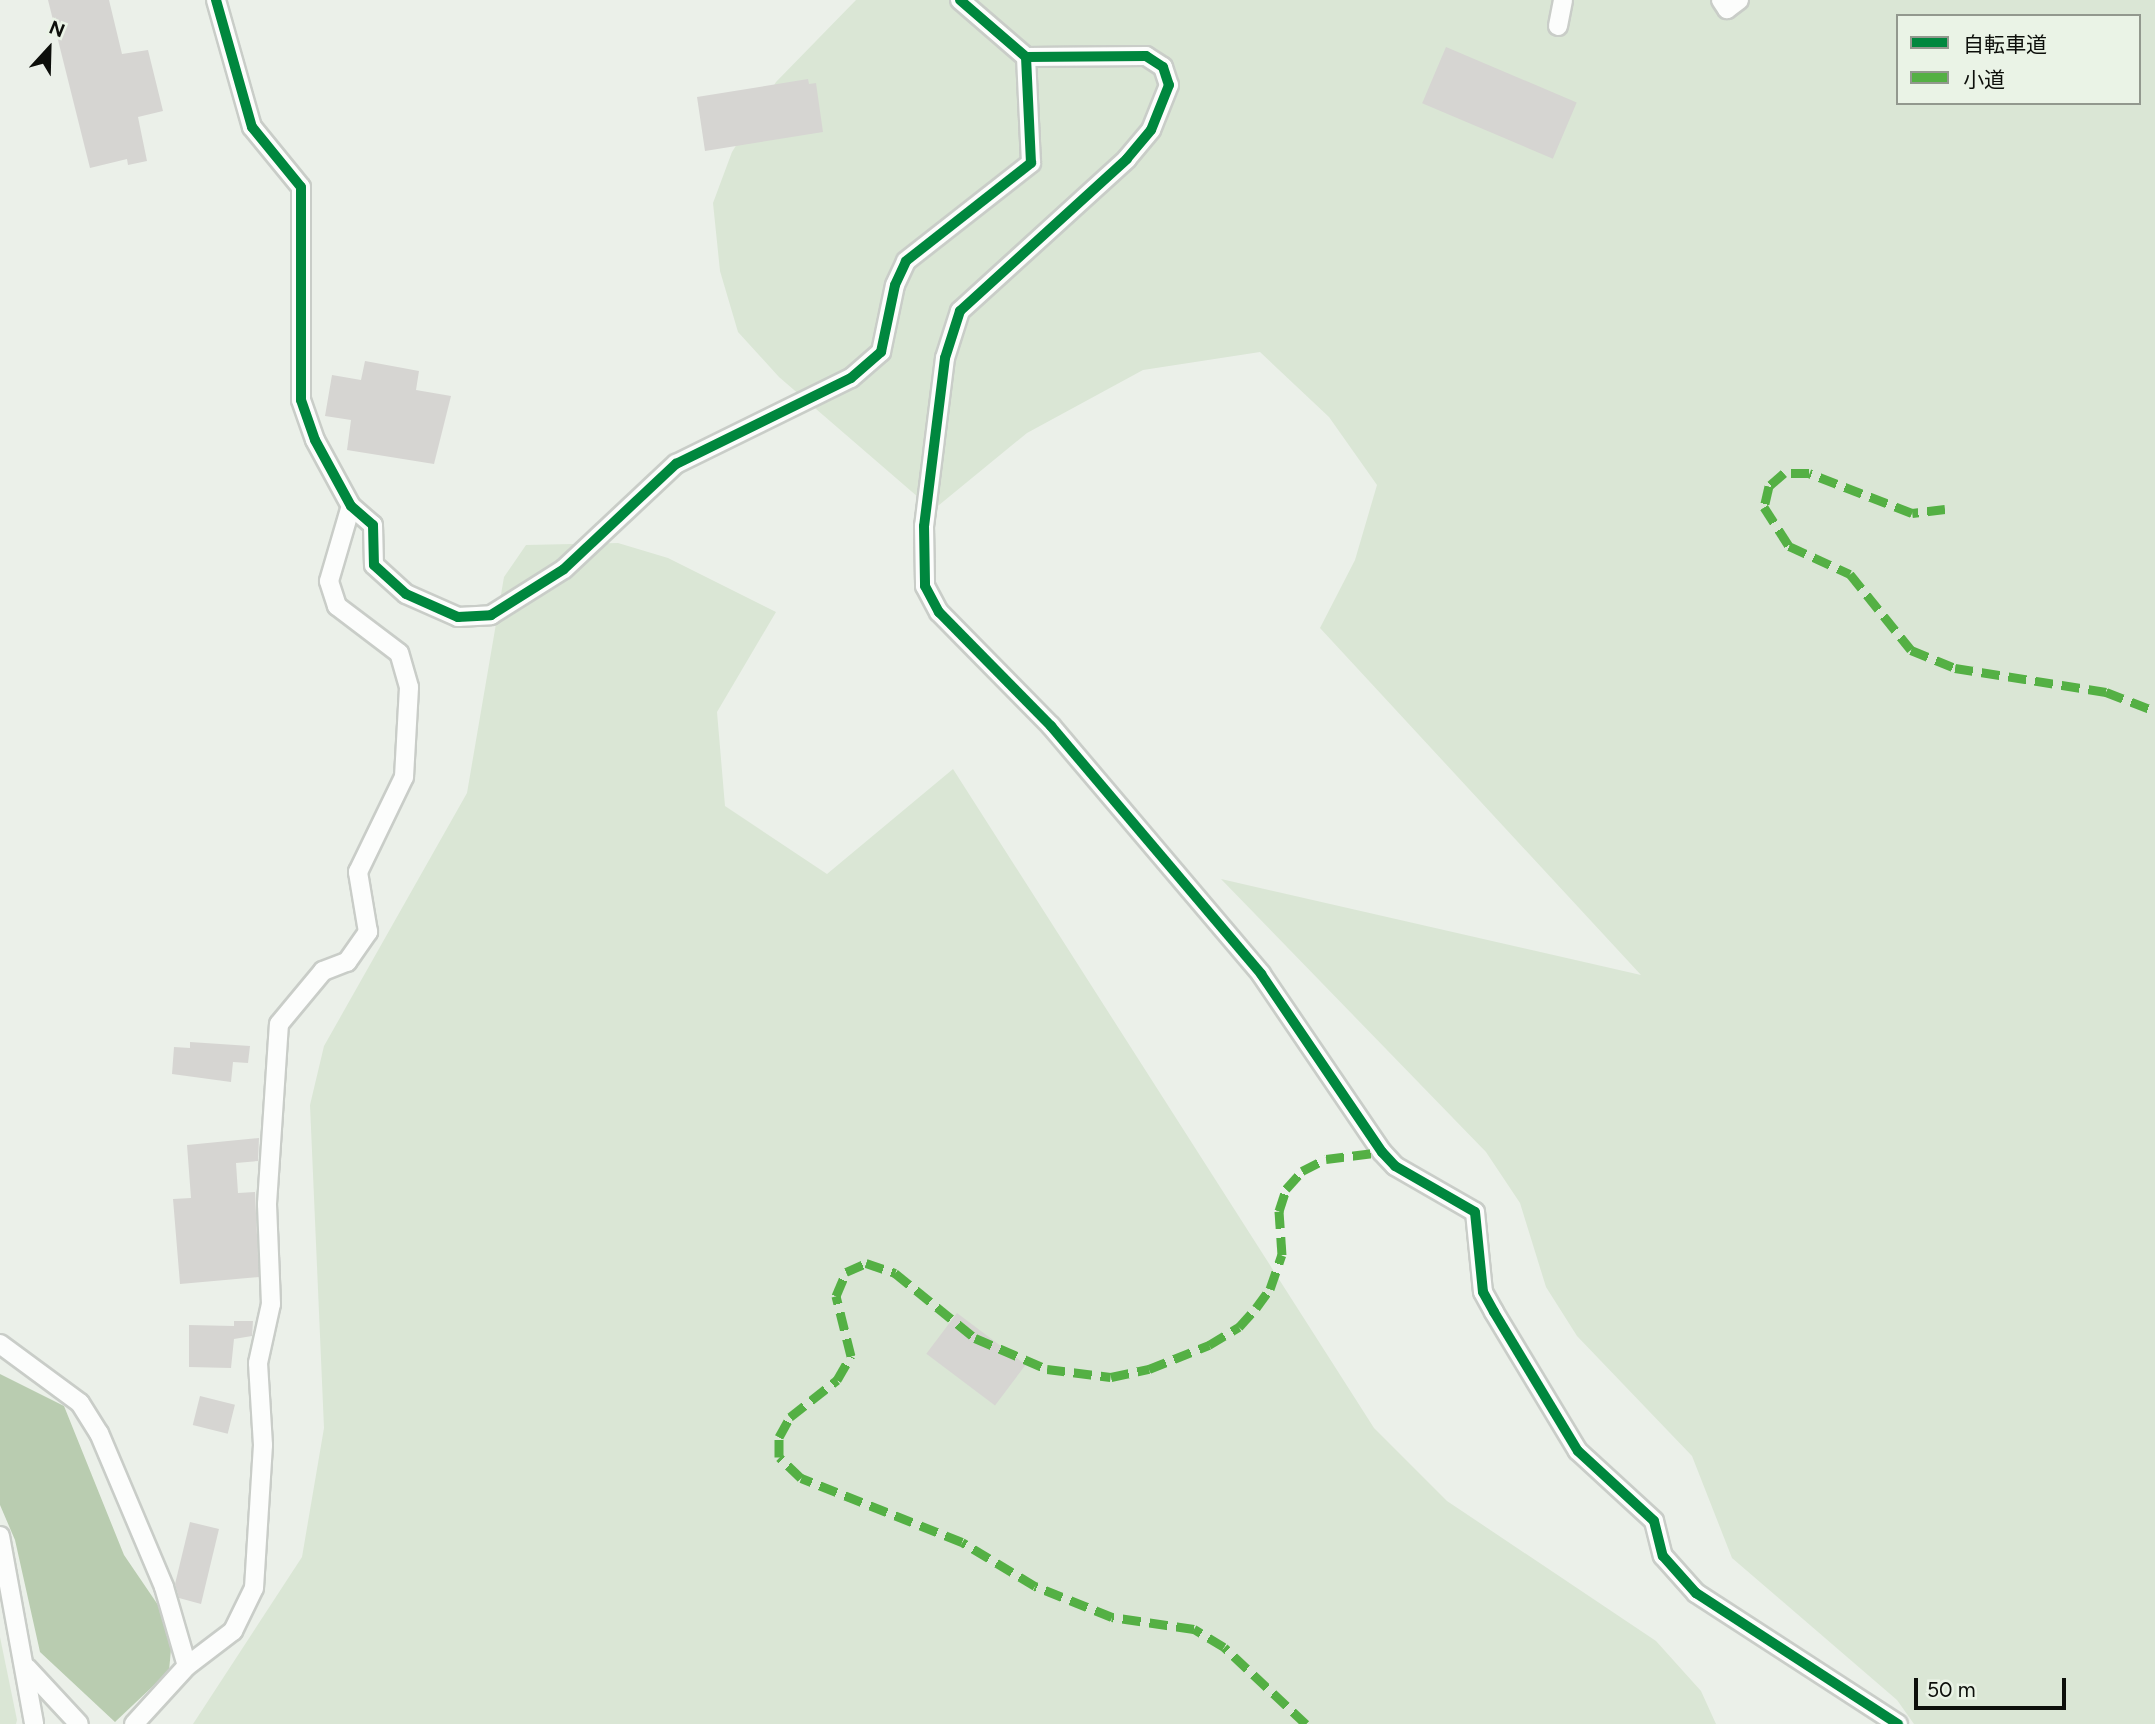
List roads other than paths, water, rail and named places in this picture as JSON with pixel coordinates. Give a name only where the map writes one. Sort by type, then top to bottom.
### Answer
[{"type":"street","points":[[216,0],[251,127],[301,187],[301,400],[315,440],[351,506],[373,525],[374,565],[406,594],[458,617],[491,615],[564,569],[676,464],[851,378],[881,352],[895,285],[906,261],[1031,163],[1026,57]]},
{"type":"street","points":[[960,0],[1026,57],[1146,56],[1163,67],[1169,85],[1152,130],[1127,159],[960,311],[945,358],[924,526],[929,594],[939,612],[1051,726],[1261,974],[1382,1152],[1395,1166],[1464,1201],[1475,1212],[1483,1292],[1578,1451],[1654,1521],[1663,1556],[1696,1593],[1898,1724]]},
{"type":"street","points":[[1558,26],[1563,0]]},
{"type":"street","points":[[1721,0],[1727,9],[1739,0]]},
{"type":"street","points":[[134,1724],[187,1666],[233,1631],[254,1588],[263,1445],[258,1363],[271,1304],[267,1204],[279,1024],[323,971],[347,962],[368,932],[358,872],[404,777],[409,687],[399,653],[337,606],[329,581],[351,506]]},
{"type":"street","points":[[0,1344],[80,1403],[99,1433],[164,1587],[187,1666]]},
{"type":"street","points":[[0,1536],[27,1668],[34,1724]]},
{"type":"street","points":[[27,1668],[79,1724]]}]
